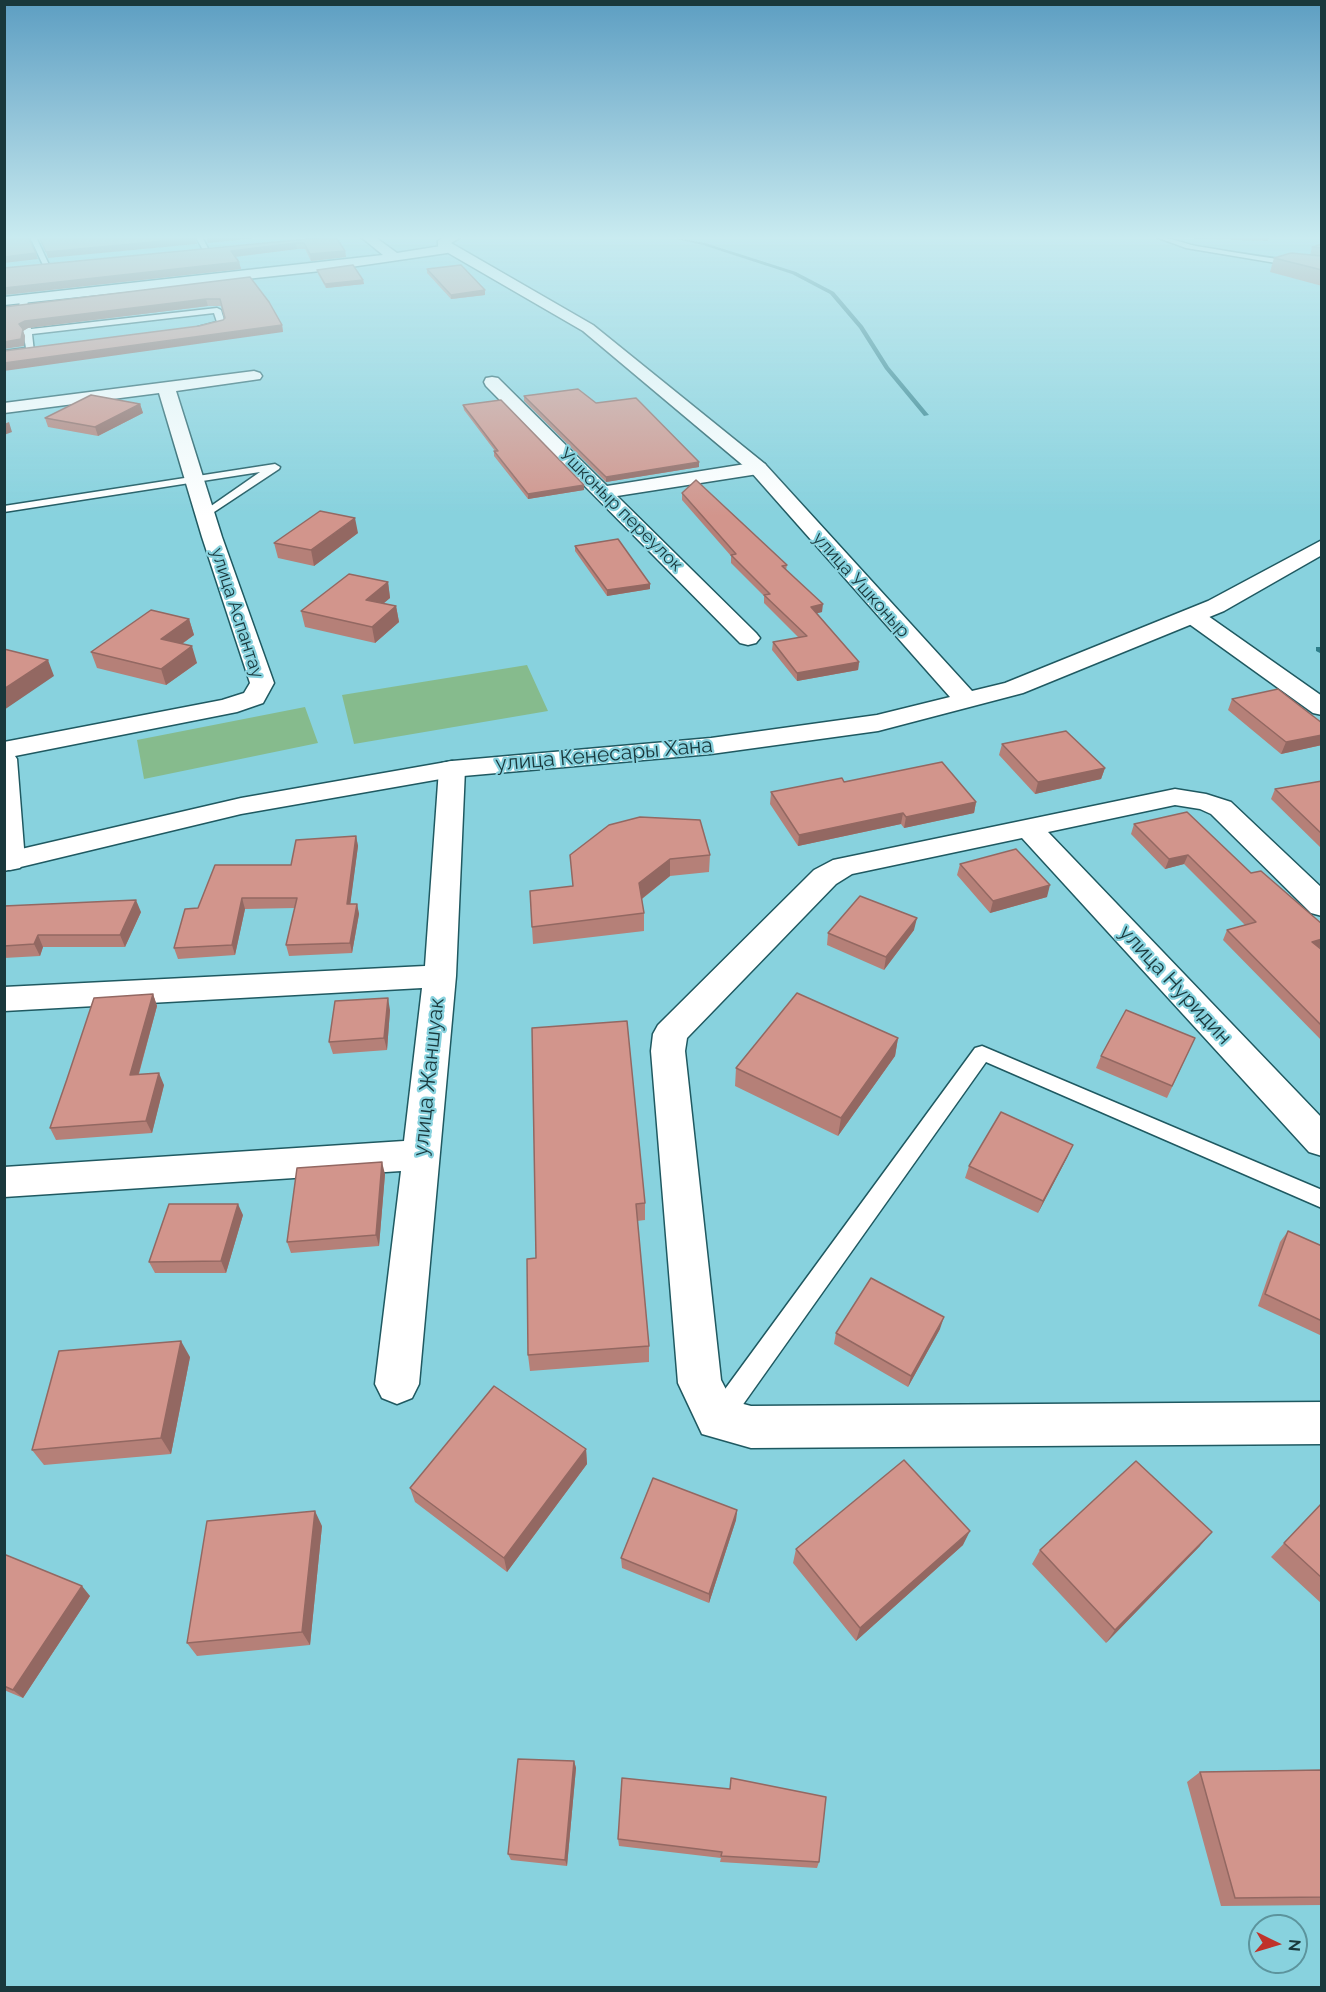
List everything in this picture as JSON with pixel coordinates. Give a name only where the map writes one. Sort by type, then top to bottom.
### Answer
[{"type":"street","name":"улица Ушконыр","points":[[590,330],[758,468],[966,700]]},
{"type":"street","points":[[4,408],[254,376]]},
{"type":"street","name":"Ушконыр переулок","points":[[492,382],[748,638]]},
{"type":"street","name":"улица Аспантау","points":[[4,750],[228,707],[254,698],[262,683],[205,515],[166,387]]},
{"type":"street","points":[[603,492],[758,468]]},
{"type":"street","name":"улица Кенесары Хана","points":[[7,862],[241,806],[452,769],[711,746],[878,723],[1014,688],[1216,606],[1322,546]]},
{"type":"street","points":[[1193,616],[1322,708]]},
{"type":"street","points":[[4,759],[7,862]]},
{"type":"street","name":"улица Жаншуак","points":[[397,1384],[440,976],[452,769]]},
{"type":"street","points":[[1322,906],[1221,808],[1206,802],[1175,797],[843,867],[825,877],[670,1034],[668,1051],[700,1383],[718,1419],[751,1427],[1322,1423]]},
{"type":"street","name":"улица Нуридин","points":[[1028,828],[1322,1142]]},
{"type":"street","points":[[4,999],[440,976]]},
{"type":"street","points":[[5,1184],[420,1155]]},
{"type":"lane","points":[[32,350],[28,332],[45,330]]},
{"type":"lane","points":[[4,354],[43,349]]},
{"type":"lane","points":[[4,509],[275,466],[205,515]]},
{"type":"lane","points":[[718,1419],[982,1053],[1322,1200]]},
{"type":"green space","points":[[527,665],[548,711],[354,744],[342,695]]},
{"type":"green space","points":[[305,707],[318,743],[144,779],[137,740]]},
{"type":"building","points":[[4,330],[23,330],[21,339],[4,342]]},
{"type":"building","points":[[168,330],[246,330],[4,363],[4,351]]},
{"type":"building","points":[[578,389],[596,403],[636,398],[699,462],[606,477],[524,396]]},
{"type":"building","points":[[91,395],[140,404],[95,427],[45,418]]},
{"type":"building","points":[[501,400],[584,485],[528,494],[494,451],[498,451],[463,405]]},
{"type":"building","points":[[696,480],[787,565],[782,566],[823,604],[811,607],[859,662],[797,673],[773,642],[807,636],[764,595],[770,594],[731,555],[736,554],[682,493]]},
{"type":"building","points":[[320,511],[355,518],[311,550],[274,543]]},
{"type":"building","points":[[618,539],[650,584],[607,590],[575,546]]},
{"type":"building","points":[[349,574],[388,582],[366,600],[396,606],[372,627],[301,611]]},
{"type":"building","points":[[151,610],[189,619],[161,639],[192,646],[161,669],[91,652]]},
{"type":"building","points":[[4,649],[48,660],[4,689]]},
{"type":"building","points":[[1278,689],[1322,723],[1322,735],[1286,742],[1232,699]]},
{"type":"building","points":[[1066,731],[1105,768],[1038,782],[1002,744]]},
{"type":"building","points":[[942,762],[976,802],[906,817],[903,813],[799,835],[771,792],[842,778],[844,782]]},
{"type":"building","points":[[1322,781],[1322,834],[1275,789]]},
{"type":"building","points":[[1187,812],[1251,873],[1261,871],[1322,924],[1322,939],[1312,942],[1322,950],[1322,1026],[1227,930],[1256,922],[1188,855],[1169,859],[1134,824]]},
{"type":"building","points":[[640,817],[700,820],[710,855],[670,859],[639,883],[644,913],[532,927],[530,891],[573,886],[570,855],[609,825]]},
{"type":"building","points":[[356,836],[347,904],[357,904],[350,943],[286,945],[297,898],[242,898],[232,945],[174,948],[185,909],[198,908],[215,865],[291,865],[296,840]]},
{"type":"building","points":[[1016,849],[1050,885],[993,901],[960,864]]},
{"type":"building","points":[[860,896],[917,918],[886,957],[828,933]]},
{"type":"building","points":[[136,900],[120,935],[38,935],[34,944],[4,946],[4,906]]},
{"type":"building","points":[[797,993],[898,1038],[841,1118],[736,1068]]},
{"type":"building","points":[[153,994],[130,1075],[159,1073],[146,1121],[50,1128],[94,998]]},
{"type":"building","points":[[388,998],[384,1038],[329,1042],[335,1001]]},
{"type":"building","points":[[1126,1010],[1195,1038],[1172,1086],[1101,1056]]},
{"type":"building","points":[[627,1021],[645,1203],[636,1204],[649,1346],[528,1355],[527,1259],[536,1258],[532,1028]]},
{"type":"building","points":[[1001,1112],[1073,1145],[1043,1201],[969,1166]]},
{"type":"building","points":[[382,1162],[376,1235],[287,1242],[297,1168]]},
{"type":"building","points":[[169,1204],[238,1204],[221,1261],[149,1262]]},
{"type":"building","points":[[1288,1231],[1322,1246],[1322,1321],[1265,1294]]},
{"type":"building","points":[[871,1278],[944,1317],[911,1376],[836,1333]]},
{"type":"building","points":[[181,1341],[161,1438],[32,1450],[59,1351]]},
{"type":"building","points":[[494,1386],[586,1449],[504,1558],[410,1488]]},
{"type":"building","points":[[904,1460],[970,1531],[860,1628],[796,1549]]},
{"type":"building","points":[[1136,1461],[1212,1532],[1115,1630],[1040,1550]]},
{"type":"building","points":[[653,1478],[737,1510],[709,1594],[621,1558]]},
{"type":"building","points":[[1322,1503],[1322,1578],[1284,1543]]},
{"type":"building","points":[[315,1511],[302,1632],[187,1643],[207,1521]]},
{"type":"building","points":[[6,1555],[82,1586],[13,1690],[4,1686],[4,1557]]},
{"type":"building","points":[[518,1759],[574,1761],[565,1860],[508,1854]]},
{"type":"building","points":[[1322,1770],[1322,1897],[1235,1898],[1200,1772]]},
{"type":"building","points":[[622,1778],[730,1789],[731,1778],[826,1797],[819,1862],[721,1856],[722,1852],[618,1839]]},
{"type":"waterway","points":[[863,330],[887,368],[926,415]]},
{"type":"waterway","points":[[1319,649],[1322,652]]}]
